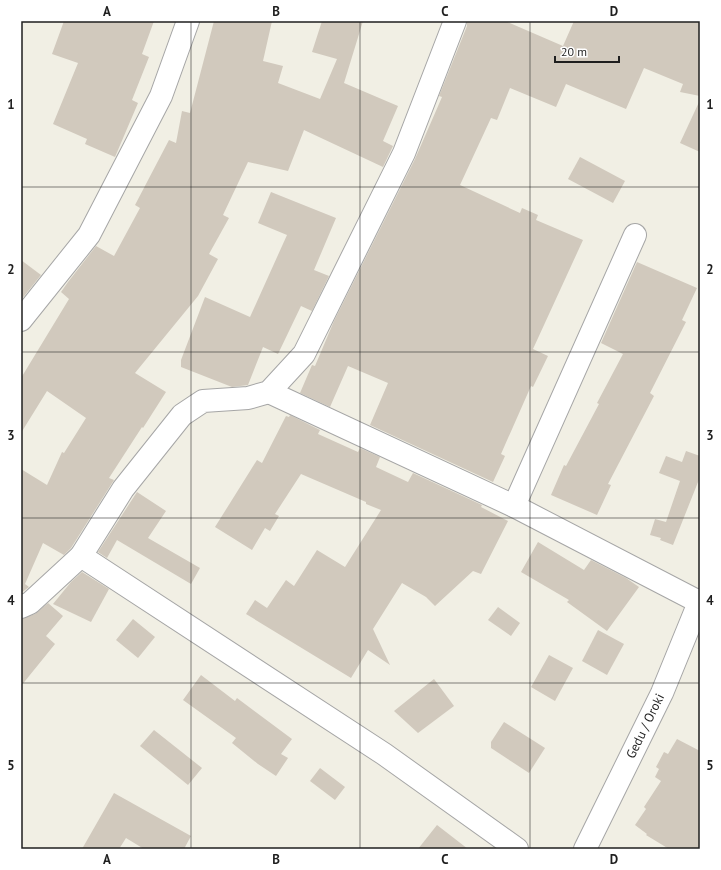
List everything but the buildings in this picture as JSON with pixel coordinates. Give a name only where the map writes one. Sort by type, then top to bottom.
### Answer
[{"type":"street","points":[[21,320],[89,235],[161,96],[188,21]]},
{"type":"street","points":[[21,607],[30,603],[81,556],[123,489],[182,414],[203,401],[248,398],[269,392],[304,354],[404,153],[455,21]]},
{"type":"street","points":[[514,506],[635,235]]},
{"type":"street","points":[[269,392],[514,506],[700,601]]},
{"type":"street","points":[[81,556],[384,754],[517,849]]},
{"type":"street","name":"Gedu / Oroki","points":[[586,849],[662,693],[700,601]]}]
